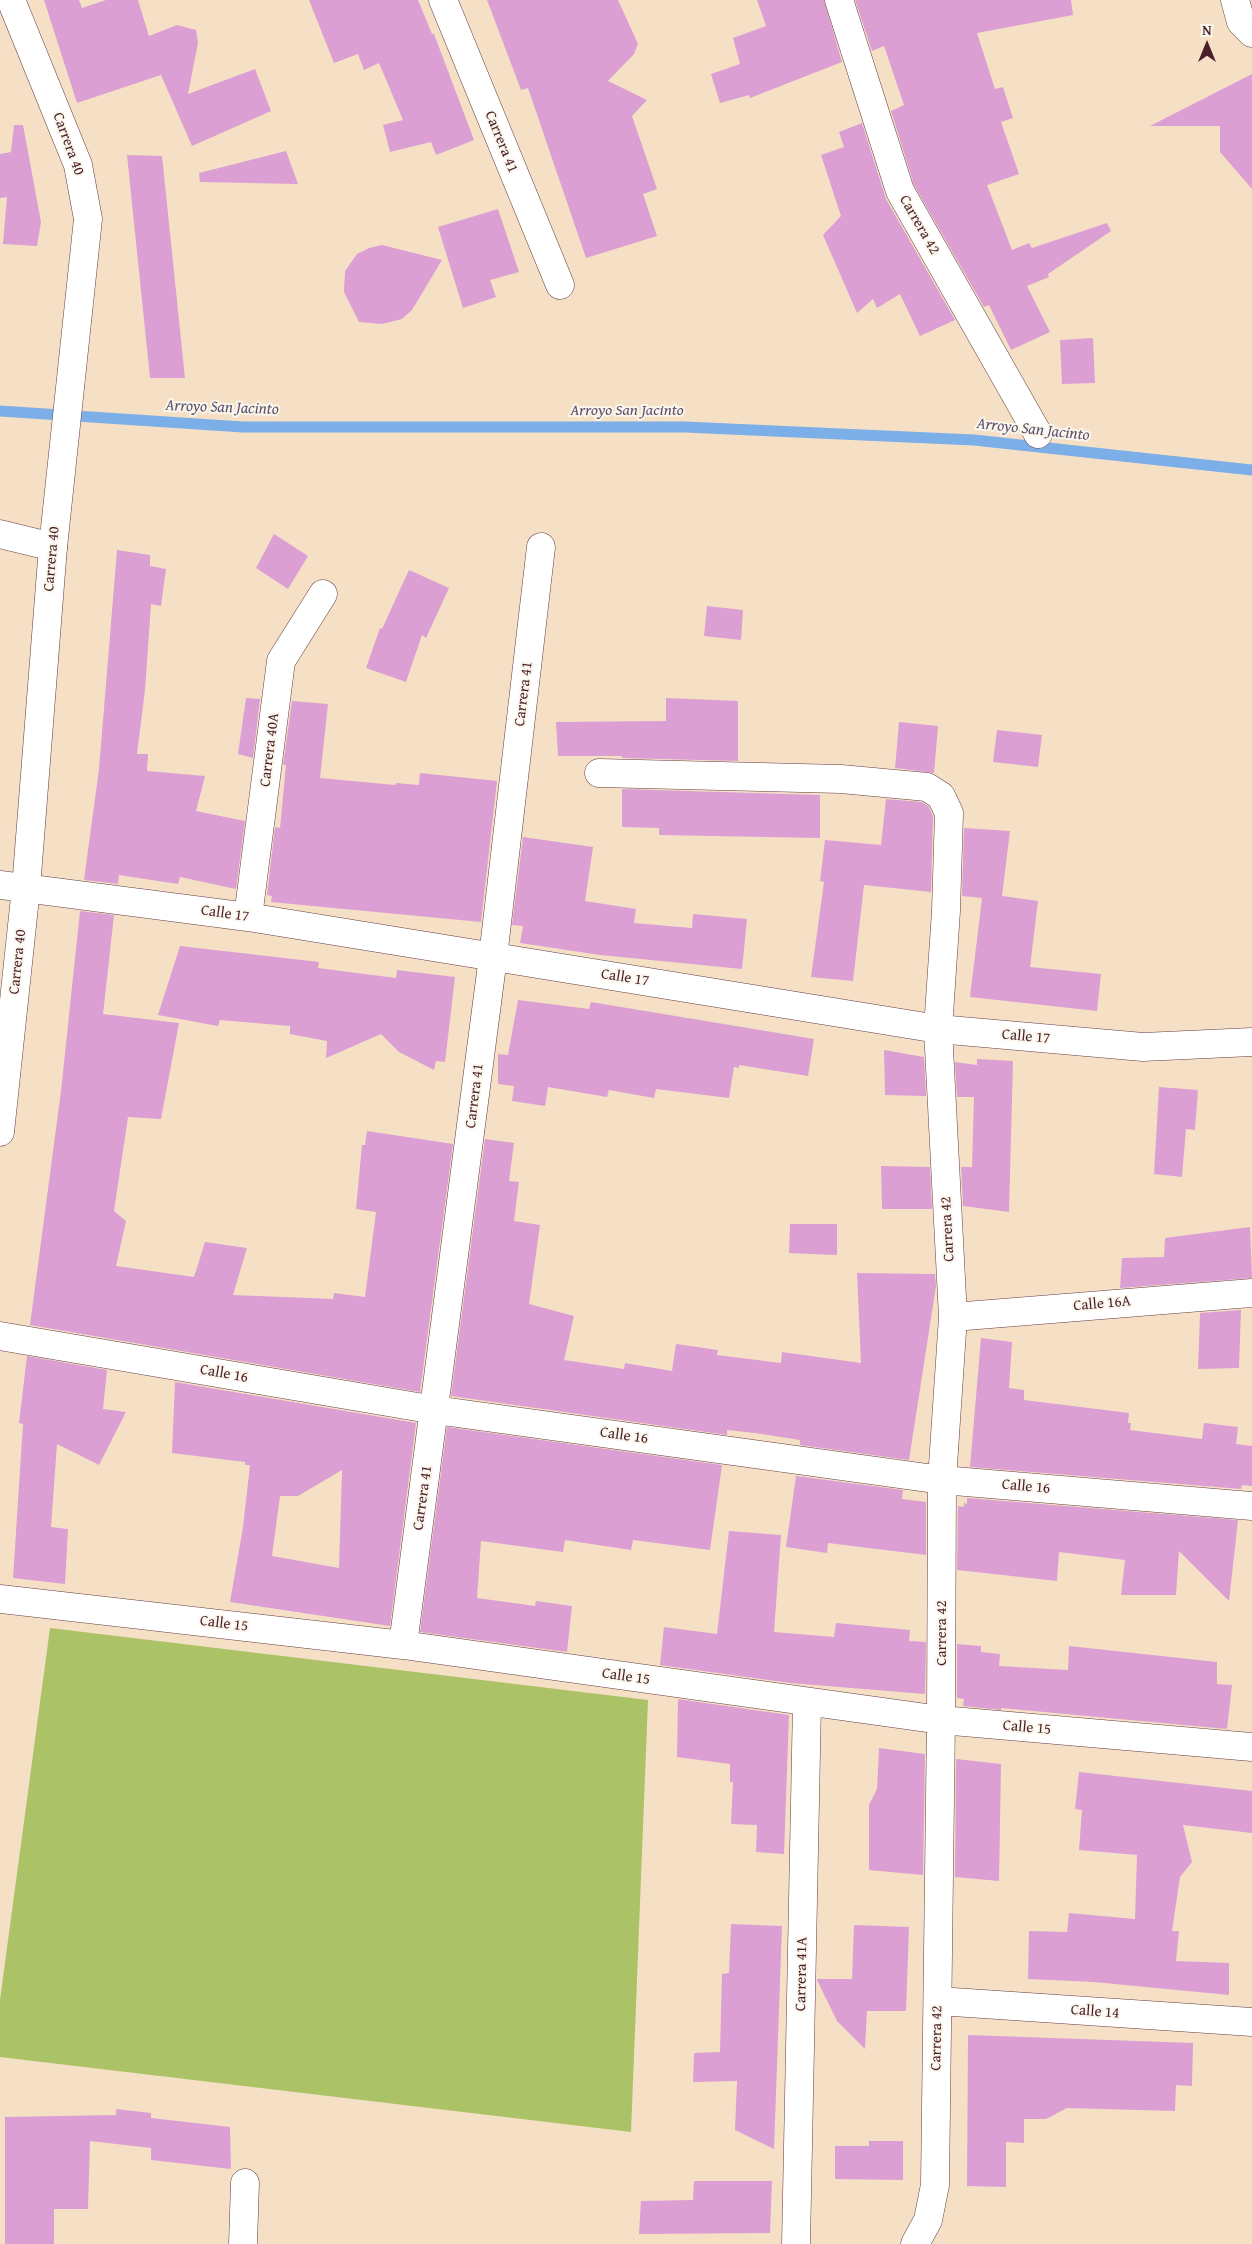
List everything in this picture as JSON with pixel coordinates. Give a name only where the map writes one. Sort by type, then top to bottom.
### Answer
[{"type":"street","name":"Carrera 40","points":[[0,1132],[13,886],[53,547],[88,219],[78,165],[11,0]]},
{"type":"street","name":"Carrera 41","points":[[442,0],[560,285]]},
{"type":"street","name":"Carrera 42","points":[[839,0],[900,191],[1038,434]]},
{"type":"street","points":[[0,534],[53,547]]},
{"type":"street","name":"Carrera 41","points":[[403,1645],[493,957],[541,546]]},
{"type":"street","name":"Carrera 40A","points":[[248,917],[281,661],[323,594]]},
{"type":"street","name":"Carrera 42","points":[[599,773],[841,779],[927,787],[941,796],[949,813],[946,911],[938,1029],[953,1317],[942,1480],[938,2001],[934,2185],[928,2220],[917,2240]]},
{"type":"street","name":"Calle 17","points":[[13,886],[248,917],[938,1029],[1143,1047],[1252,1042]]},
{"type":"street","name":"Calle 16A","points":[[953,1317],[1252,1293]]},
{"type":"street","name":"Calle 16","points":[[0,1336],[435,1410],[942,1480],[1252,1506]]},
{"type":"street","name":"Calle 15","points":[[0,1599],[403,1645],[808,1703],[941,1720],[1252,1747]]},
{"type":"street","name":"Carrera 41A","points":[[796,2244],[808,1703]]},
{"type":"street","name":"Calle 14","points":[[938,2001],[1252,2022]]},
{"type":"street","points":[[243,2244],[245,2183]]},
{"type":"green space","points":[[50,1628],[648,1700],[631,2132],[0,2057],[0,2000]]},
{"type":"building","points":[[44,0],[79,0],[82,8],[106,0],[138,0],[149,36],[177,25],[196,30],[198,43],[188,94],[255,69],[271,111],[192,146],[161,75],[77,103]]},
{"type":"building","points":[[309,0],[418,0],[432,34],[434,34],[474,140],[436,155],[431,142],[390,152],[383,125],[403,120],[379,63],[364,70],[358,54],[334,63]]},
{"type":"building","points":[[487,0],[618,0],[638,44],[634,54],[608,81],[647,100],[632,116],[657,189],[643,194],[657,236],[586,258],[528,88],[521,90]]},
{"type":"building","points":[[757,0],[824,0],[842,62],[750,98],[749,95],[720,103],[711,74],[740,64],[733,38],[766,26]]},
{"type":"building","points":[[855,0],[1071,0],[1073,15],[977,33],[995,89],[1003,87],[1013,118],[1001,122],[1019,174],[987,185],[1012,250],[1029,243],[1032,248],[1107,223],[1111,231],[1048,274],[1049,277],[1027,286],[1050,332],[1011,350],[989,305],[984,307],[914,185],[891,111],[904,105],[884,46],[872,51]]},
{"type":"building","points":[[1252,74],[1252,189],[1220,152],[1220,126],[1150,126]]},
{"type":"building","points":[[862,123],[886,199],[955,320],[920,336],[900,294],[877,308],[873,299],[857,313],[823,235],[841,216],[821,155],[844,147],[839,132]]},
{"type":"building","points":[[14,125],[23,125],[41,222],[37,246],[3,244],[7,197],[0,198],[0,154],[11,152]]},
{"type":"building","points":[[286,151],[298,184],[200,182],[199,173]]},
{"type":"building","points":[[127,155],[162,156],[185,378],[150,378]]},
{"type":"building","points":[[498,209],[519,272],[490,280],[496,297],[463,308],[438,227]]},
{"type":"building","points":[[382,245],[442,260],[412,310],[402,319],[382,324],[359,322],[344,292],[345,271],[357,254],[369,248]]},
{"type":"building","points":[[1093,338],[1095,383],[1062,384],[1060,340]]},
{"type":"building","points":[[274,534],[308,556],[288,589],[256,568]]},
{"type":"building","points":[[117,550],[150,555],[150,566],[166,569],[161,606],[151,604],[145,690],[137,754],[148,754],[147,771],[205,776],[196,811],[245,821],[236,889],[180,877],[178,884],[119,875],[118,884],[84,880],[99,769]]},
{"type":"building","points":[[409,570],[449,588],[426,638],[422,635],[406,682],[366,668],[380,628],[382,629]]},
{"type":"building","points":[[707,606],[743,610],[741,640],[704,636]]},
{"type":"building","points":[[246,698],[260,699],[253,758],[238,754]]},
{"type":"building","points":[[666,698],[738,701],[738,761],[622,758],[622,756],[558,756],[556,722],[666,721]]},
{"type":"building","points":[[292,701],[328,704],[320,778],[395,785],[396,783],[419,785],[420,773],[497,781],[481,922],[271,902],[272,896],[267,895],[275,827],[280,828],[286,765],[283,765]]},
{"type":"building","points":[[899,722],[938,726],[934,773],[895,768]]},
{"type":"building","points":[[997,730],[1042,735],[1038,767],[993,762]]},
{"type":"building","points":[[622,789],[820,795],[820,838],[659,835],[659,828],[622,827]]},
{"type":"building","points":[[886,799],[922,802],[929,807],[933,816],[931,892],[864,885],[853,981],[811,977],[824,882],[820,881],[825,840],[881,845]]},
{"type":"building","points":[[964,828],[1010,831],[1002,896],[1038,901],[1030,967],[1101,974],[1097,1011],[970,997],[982,898],[962,896]]},
{"type":"building","points":[[523,837],[593,847],[585,901],[636,909],[634,923],[692,928],[693,914],[747,919],[742,969],[600,955],[520,943],[523,926],[512,925]]},
{"type":"building","points":[[80,911],[114,915],[103,1014],[179,1023],[161,1119],[128,1117],[114,1211],[126,1221],[116,1266],[194,1277],[205,1242],[247,1248],[233,1295],[333,1299],[334,1293],[365,1297],[376,1212],[356,1209],[362,1145],[365,1145],[367,1131],[453,1144],[420,1392],[30,1325],[61,1091]]},
{"type":"building","points":[[180,946],[319,962],[318,968],[396,978],[397,970],[455,977],[445,1062],[436,1061],[434,1070],[399,1052],[381,1034],[326,1058],[327,1041],[290,1034],[290,1026],[220,1020],[218,1026],[158,1015]]},
{"type":"building","points":[[518,1000],[589,1009],[591,1002],[814,1039],[808,1076],[739,1065],[739,1068],[734,1067],[729,1098],[656,1089],[654,1098],[609,1090],[607,1097],[548,1087],[545,1106],[512,1101],[514,1086],[498,1084],[498,1054],[508,1055]]},
{"type":"building","points":[[884,1050],[924,1057],[926,1096],[885,1095]]},
{"type":"building","points":[[977,1059],[1013,1061],[1009,1212],[963,1206],[961,1167],[972,1167],[974,1097],[957,1097],[955,1062],[977,1065]]},
{"type":"building","points":[[1159,1087],[1198,1090],[1195,1130],[1186,1129],[1182,1177],[1154,1174]]},
{"type":"building","points":[[485,1139],[514,1143],[509,1181],[519,1182],[514,1221],[540,1225],[529,1304],[574,1316],[564,1360],[624,1369],[625,1363],[672,1371],[676,1344],[718,1350],[717,1355],[781,1363],[782,1352],[861,1363],[857,1273],[935,1274],[936,1286],[909,1460],[800,1445],[800,1440],[755,1433],[727,1430],[727,1435],[451,1396]]},
{"type":"building","points":[[881,1166],[930,1167],[932,1209],[882,1209]]},
{"type":"building","points":[[790,1224],[837,1224],[837,1255],[789,1253]]},
{"type":"building","points":[[1250,1227],[1252,1278],[1120,1288],[1122,1258],[1164,1257],[1165,1238]]},
{"type":"building","points":[[1241,1310],[1239,1368],[1198,1369],[1200,1313]]},
{"type":"building","points":[[981,1338],[1012,1342],[1009,1388],[1024,1390],[1024,1400],[1129,1413],[1128,1423],[1131,1423],[1130,1430],[1202,1439],[1204,1423],[1238,1427],[1236,1444],[1252,1446],[1252,1486],[1242,1485],[1241,1489],[970,1467]]},
{"type":"building","points":[[27,1356],[107,1370],[103,1409],[126,1412],[99,1465],[57,1444],[51,1527],[68,1529],[65,1584],[13,1578],[23,1424],[19,1423]]},
{"type":"building","points":[[175,1382],[416,1423],[390,1626],[230,1602],[243,1527],[250,1465],[245,1465],[245,1462],[172,1453]],"holes":[[[342,1470],[339,1568],[272,1556],[280,1496],[298,1496]]]},
{"type":"building","points":[[447,1427],[722,1465],[710,1550],[633,1540],[631,1550],[565,1540],[563,1552],[481,1541],[477,1598],[535,1606],[536,1601],[572,1606],[567,1652],[420,1632]]},
{"type":"building","points":[[796,1476],[903,1490],[902,1499],[926,1502],[926,1555],[828,1543],[827,1553],[786,1547]]},
{"type":"building","points":[[967,1498],[1238,1520],[1229,1601],[1179,1551],[1176,1595],[1121,1595],[1125,1560],[1059,1552],[1057,1581],[957,1570],[958,1506],[964,1507],[964,1503],[967,1504]]},
{"type":"building","points":[[729,1531],[781,1535],[774,1632],[834,1637],[836,1623],[910,1630],[909,1641],[926,1642],[925,1694],[790,1683],[660,1665],[664,1627],[717,1634]]},
{"type":"building","points":[[957,1644],[981,1646],[981,1652],[1000,1654],[999,1666],[1068,1670],[1069,1646],[1217,1662],[1217,1684],[1232,1685],[1227,1729],[963,1706],[964,1699],[957,1698]]},
{"type":"building","points":[[678,1699],[789,1715],[784,1854],[756,1852],[757,1825],[731,1824],[733,1782],[730,1782],[730,1764],[677,1757]]},
{"type":"building","points":[[879,1748],[925,1754],[923,1875],[869,1870],[869,1805],[877,1789]]},
{"type":"building","points":[[956,1759],[1001,1764],[999,1881],[955,1877]]},
{"type":"building","points":[[1079,1772],[1252,1791],[1252,1833],[1183,1825],[1192,1862],[1180,1877],[1172,1931],[1179,1931],[1176,1961],[1229,1963],[1229,1995],[1094,1982],[1028,1979],[1029,1931],[1067,1932],[1069,1913],[1135,1919],[1137,1855],[1079,1850],[1082,1810],[1075,1809]]},
{"type":"building","points":[[731,1924],[782,1926],[774,2149],[735,2130],[737,2081],[693,2082],[694,2053],[720,2052],[722,1974],[729,1973]]},
{"type":"building","points":[[854,1925],[909,1927],[906,2011],[867,2011],[865,2049],[837,2021],[817,1980],[852,1979]]},
{"type":"building","points":[[968,2035],[1193,2043],[1192,2086],[1176,2085],[1175,2111],[1067,2108],[1046,2119],[1024,2119],[1024,2143],[1006,2142],[1006,2187],[967,2186]]},
{"type":"building","points":[[116,2109],[151,2113],[151,2118],[230,2127],[231,2169],[151,2160],[151,2148],[90,2141],[88,2209],[54,2209],[54,2244],[5,2244],[5,2117],[116,2115]]},
{"type":"building","points":[[869,2141],[903,2141],[903,2180],[835,2179],[835,2146],[869,2146]]},
{"type":"building","points":[[694,2181],[772,2181],[770,2233],[639,2234],[641,2201],[693,2200]]},
{"type":"waterway","name":"Arroyo San Jacinto","points":[[0,411],[243,427],[685,427],[974,440],[1252,470]]}]
